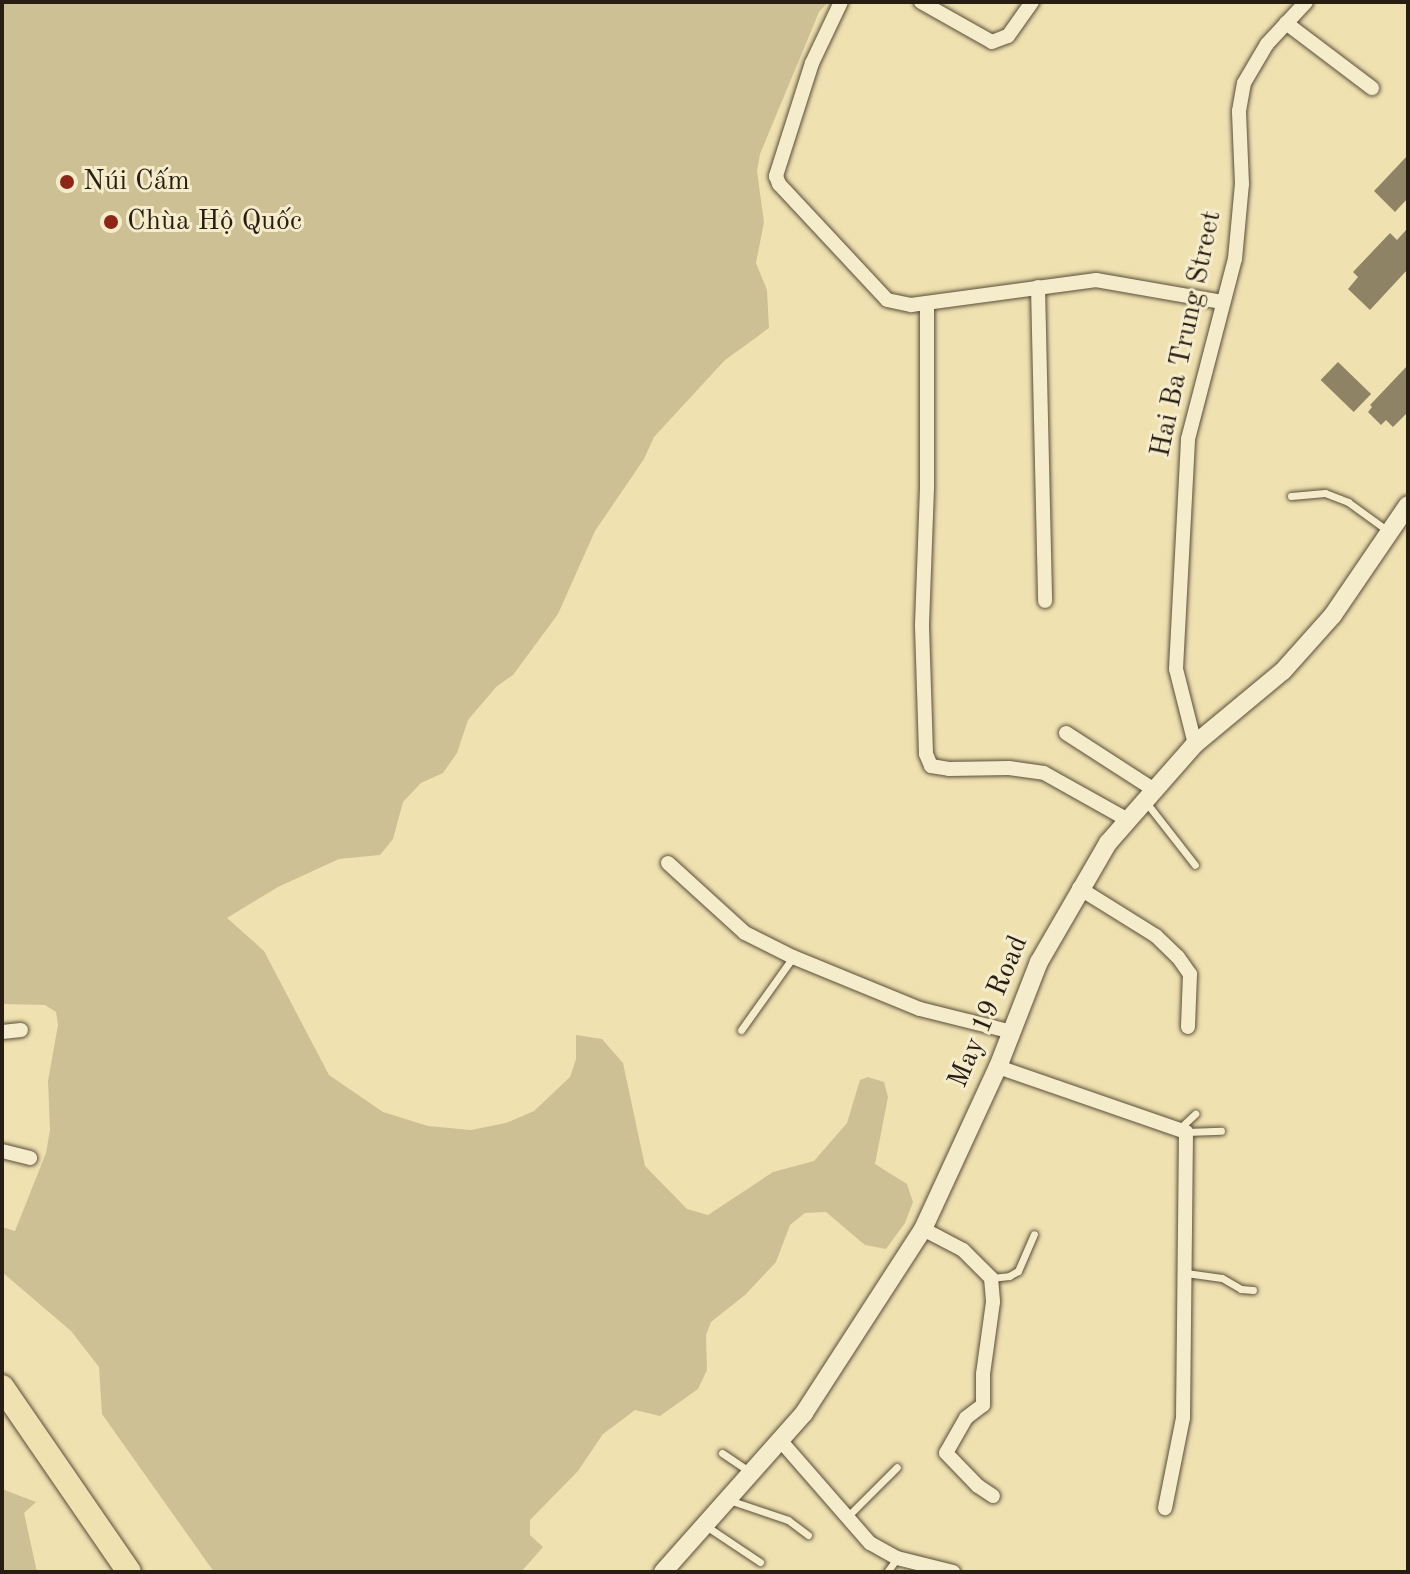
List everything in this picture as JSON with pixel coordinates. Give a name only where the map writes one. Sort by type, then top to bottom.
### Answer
[{"type":"main road","points":[[2,1387],[129,1572]]},
{"type":"street","points":[[841,2],[812,63],[776,176],[779,184],[887,300],[897,304],[927,303],[1096,280],[1222,302]]},
{"type":"street","points":[[921,2],[992,42],[1008,36],[1032,2]]},
{"type":"street","name":"Hai Ba Trung Street","points":[[1195,744],[1176,669],[1185,458],[1235,259],[1241,207],[1239,111],[1244,83],[1259,55],[1306,2]]},
{"type":"street","points":[[1286,23],[1372,88]]},
{"type":"street","points":[[1038,287],[1045,601]]},
{"type":"street","points":[[927,303],[927,488],[922,626],[926,754],[931,766],[949,769],[1009,768],[1044,773],[1128,820]]},
{"type":"street","name":"May 19 Road","points":[[663,1572],[804,1413],[923,1229],[998,1067],[1039,962],[1079,888],[1108,843],[1195,744],[1283,671],[1333,615],[1408,505]]},
{"type":"street","points":[[1066,733],[1149,794]]},
{"type":"street","points":[[668,863],[745,933],[793,957],[920,1009],[1012,1032]]},
{"type":"street","points":[[1079,888],[1156,936],[1178,957],[1190,974],[1188,1027]]},
{"type":"street","points":[[2,1032],[21,1030]]},
{"type":"street","points":[[998,1067],[1183,1130],[1186,1273],[1183,1418],[1165,1508]]},
{"type":"street","points":[[2,1151],[30,1158]]},
{"type":"street","points":[[923,1229],[963,1250],[991,1278],[993,1302],[983,1374],[983,1405],[966,1418],[946,1453],[978,1486],[993,1496]]},
{"type":"street","points":[[780,1440],[870,1543],[897,1558],[953,1572]]},
{"type":"lane","points":[[1291,496],[1325,493],[1348,502],[1388,531]]},
{"type":"lane","points":[[1149,794],[1195,865]]},
{"type":"lane","points":[[741,1030],[793,957]]},
{"type":"lane","points":[[1183,1130],[1195,1114]]},
{"type":"lane","points":[[1183,1130],[1221,1131]]},
{"type":"lane","points":[[991,1278],[1009,1276],[1018,1271],[1034,1234]]},
{"type":"lane","points":[[1186,1273],[1222,1278],[1241,1289],[1253,1290]]},
{"type":"lane","points":[[722,1453],[752,1474]]},
{"type":"lane","points":[[848,1516],[897,1467]]},
{"type":"lane","points":[[729,1500],[788,1520],[808,1535]]},
{"type":"lane","points":[[706,1526],[760,1562]]},
{"type":"lane","points":[[887,1572],[897,1558]]},
{"type":"shaded area","points":[[2,2],[828,2],[819,12],[760,154],[757,171],[764,222],[756,263],[767,290],[769,328],[725,360],[654,437],[644,459],[595,531],[558,614],[513,675],[496,687],[468,720],[457,753],[443,773],[421,783],[403,802],[393,839],[380,855],[339,859],[278,887],[227,918],[264,951],[329,1075],[383,1112],[428,1126],[471,1130],[506,1123],[534,1111],[570,1077],[576,1059],[576,1035],[602,1039],[623,1063],[645,1166],[687,1209],[708,1215],[773,1172],[814,1161],[847,1123],[860,1080],[868,1077],[884,1082],[888,1097],[875,1164],[907,1184],[913,1202],[905,1223],[886,1249],[865,1245],[826,1212],[805,1213],[790,1225],[776,1262],[745,1295],[711,1322],[706,1335],[707,1370],[698,1389],[660,1416],[635,1410],[603,1434],[578,1471],[530,1520],[530,1535],[543,1547],[521,1572],[214,1572],[102,1414],[99,1367],[71,1331],[2,1272],[2,1227],[15,1231],[46,1153],[50,1130],[48,1081],[58,1025],[56,1012],[45,1005],[2,1004]]},
{"type":"shaded area","points":[[2,1489],[36,1502],[24,1513],[37,1572],[2,1572]]},
{"type":"building","points":[[1408,155],[1408,198],[1395,212],[1374,191]]},
{"type":"building","points":[[1406,230],[1408,269],[1370,310],[1348,289],[1358,277],[1353,272],[1390,233],[1397,240]]},
{"type":"building","points":[[1338,362],[1371,394],[1354,412],[1321,380]]},
{"type":"building","points":[[1408,365],[1408,412],[1393,427],[1386,420],[1381,425],[1368,412],[1372,407],[1370,405]]},
{"type":"place","name":"Núi Cấm","points":[[67,182]]},
{"type":"place","name":"Chùa Hộ Quốc","points":[[111,222]]}]
